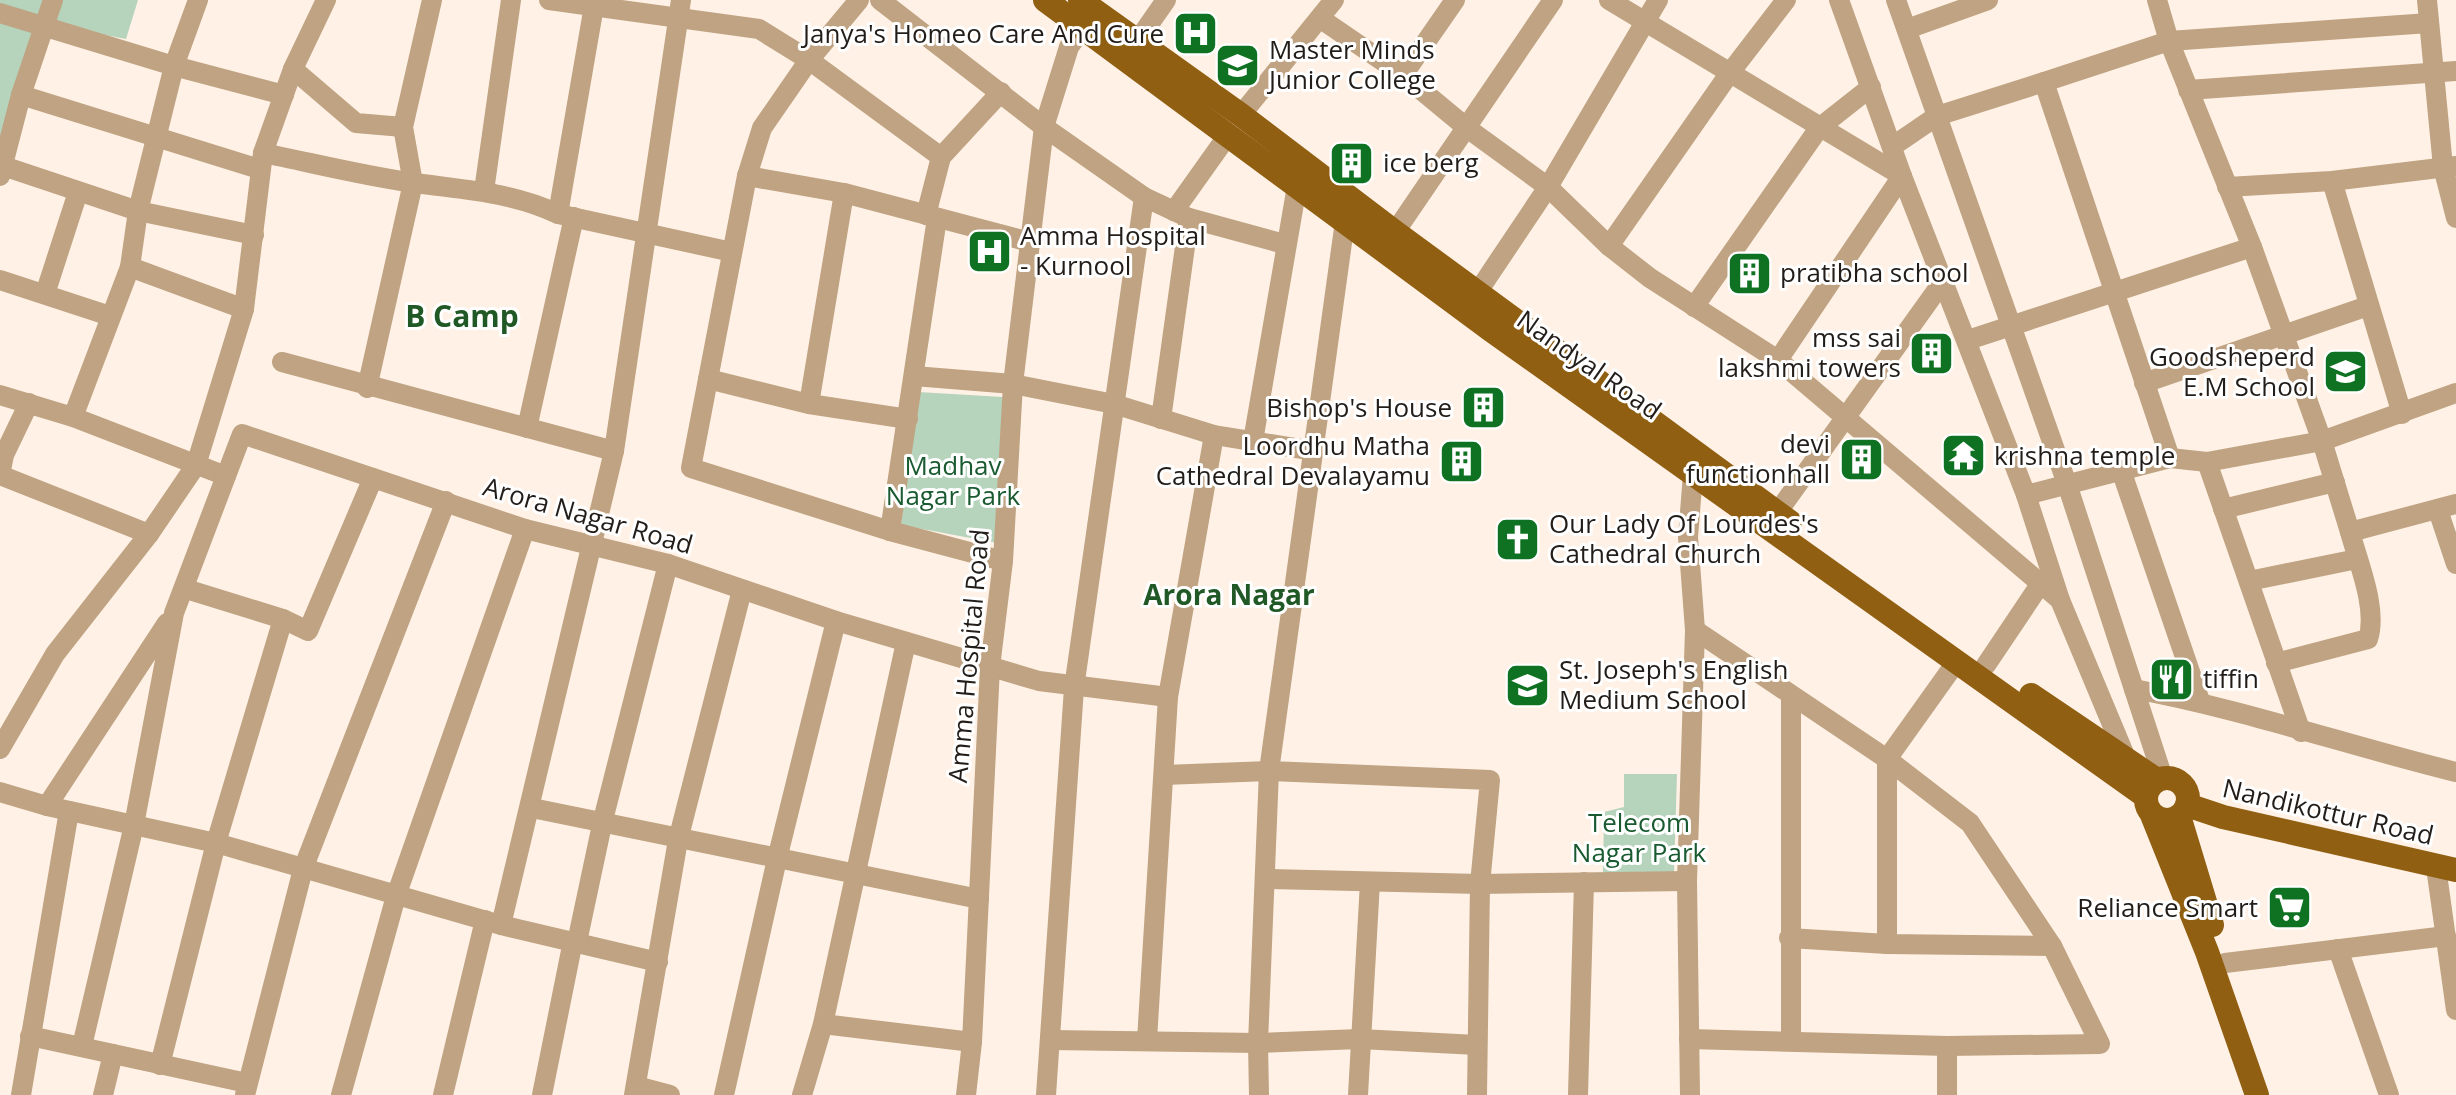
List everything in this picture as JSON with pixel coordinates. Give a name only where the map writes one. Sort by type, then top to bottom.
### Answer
[{"type":"main road","name":"Nandyal Road","points":[[1045,0],[1085,13],[1136,43],[1235,125],[1297,186],[1693,474],[1957,661],[2154,792]]},
{"type":"main road","name":"Nandyal Road","points":[[1085,13],[1235,125],[1395,232],[1986,665],[2126,758],[2154,792]]},
{"type":"main road","points":[[2257,1095],[2154,792],[2183,785],[2183,811],[2225,963],[2272,1095]]},
{"type":"main road","name":"Nandikottur Road","points":[[2154,792],[2165,820],[2183,811],[2223,817],[2446,868]]},
{"type":"street","points":[[53,0],[21,95],[7,124],[1,170],[138,211],[254,235]]},
{"type":"street","points":[[73,417],[130,267],[138,211],[174,66],[198,0]]},
{"type":"street","points":[[0,749],[55,654],[149,534],[196,465],[244,309],[261,161],[293,69],[326,0]]},
{"type":"street","points":[[367,388],[413,183],[403,127],[432,0]]},
{"type":"street","points":[[484,191],[511,0]]},
{"type":"street","points":[[549,0],[678,8],[759,29],[809,60],[941,157]]},
{"type":"street","points":[[859,0],[809,60],[762,128],[747,176],[691,468],[890,531],[1003,561]]},
{"type":"street","points":[[880,0],[1044,127],[1144,197],[1182,214],[1284,244]]},
{"type":"street","points":[[1136,43],[1166,0]]},
{"type":"street","points":[[1161,419],[1182,214],[1235,125],[1334,0]]},
{"type":"street","points":[[1403,75],[1455,0]]},
{"type":"street","points":[[1395,232],[1553,0]]},
{"type":"street","points":[[1609,0],[1902,176]]},
{"type":"street","points":[[1477,293],[1548,187],[1658,0]]},
{"type":"street","points":[[1609,246],[1729,74],[1786,0]]},
{"type":"street","points":[[1839,0],[1902,176],[2026,495],[2060,600],[2126,758]]},
{"type":"street","points":[[1896,0],[2067,484],[2134,689],[2154,792]]},
{"type":"street","points":[[1907,29],[1988,0]]},
{"type":"street","points":[[2157,0],[2169,41],[2252,247],[2322,441],[2350,532],[2371,628],[2368,639],[2276,663]]},
{"type":"street","points":[[2427,0],[2434,73],[2456,218]]},
{"type":"street","points":[[527,428],[566,216],[594,3]]},
{"type":"street","points":[[443,1095],[493,922],[532,808],[594,544],[614,451],[678,8]]},
{"type":"street","points":[[0,13],[174,66],[284,95]]},
{"type":"street","points":[[1044,127],[1069,47],[1085,13]]},
{"type":"street","points":[[1321,19],[1403,75],[1467,128],[1548,187],[1609,246],[1694,307],[1778,360],[1846,414],[2060,600]]},
{"type":"street","points":[[1893,146],[1937,116],[2169,41],[2429,23]]},
{"type":"street","points":[[293,69],[356,123],[403,127]]},
{"type":"street","points":[[2188,90],[2456,71]]},
{"type":"street","points":[[2044,82],[2170,458]]},
{"type":"street","points":[[1694,307],[1819,128],[1871,87]]},
{"type":"street","points":[[890,531],[914,376],[931,217],[941,157],[1001,92]]},
{"type":"street","points":[[21,95],[158,138],[261,161],[484,191],[532,202],[566,216],[732,252]]},
{"type":"street","name":"Amma Hospital Road","points":[[966,1095],[972,1042],[990,667],[1003,561],[1013,384],[1044,127]]},
{"type":"street","points":[[2227,187],[2332,181],[2450,167]]},
{"type":"street","points":[[747,176],[844,193],[1030,242]]},
{"type":"street","points":[[1778,360],[1902,176]]},
{"type":"street","points":[[2332,181],[2402,414]]},
{"type":"street","points":[[1253,441],[1284,244],[1297,186]]},
{"type":"street","points":[[45,294],[78,192]]},
{"type":"street","points":[[809,404],[844,193]]},
{"type":"street","points":[[1046,1095],[1074,688],[1144,197]]},
{"type":"street","points":[[1259,1095],[1258,1043],[1269,771],[1345,221]]},
{"type":"street","points":[[1968,340],[2252,247]]},
{"type":"street","points":[[130,267],[244,309]]},
{"type":"street","points":[[0,280],[110,316]]},
{"type":"street","points":[[1777,513],[1944,280]]},
{"type":"street","points":[[2144,383],[2368,306]]},
{"type":"street","points":[[282,362],[367,388],[614,451]]},
{"type":"street","points":[[914,376],[1013,384],[1114,404],[1214,435],[1314,451]]},
{"type":"street","points":[[708,379],[809,404],[908,419]]},
{"type":"street","points":[[2026,495],[2170,458],[2207,462],[2322,441],[2456,393]]},
{"type":"street","points":[[0,395],[73,417],[226,476],[186,589],[174,613],[47,806]]},
{"type":"street","points":[[29,403],[1,465],[149,534]]},
{"type":"street","name":"Arora Nagar Road","points":[[226,476],[242,434],[525,529],[668,564],[836,621],[990,667],[1074,688],[1168,697]]},
{"type":"street","points":[[1147,1040],[1168,697],[1214,435]]},
{"type":"street","points":[[2207,462],[2301,732]]},
{"type":"street","points":[[2121,470],[2200,701]]},
{"type":"street","points":[[1690,1095],[1687,881],[1695,630],[1688,537],[1693,474]]},
{"type":"street","points":[[186,589],[283,619],[308,631],[373,478]]},
{"type":"street","points":[[2223,509],[2335,482]]},
{"type":"street","points":[[30,1036],[160,1065],[246,1089],[303,869],[446,501]]},
{"type":"street","points":[[2350,532],[2447,507],[2456,564]]},
{"type":"street","points":[[341,1095],[396,896],[525,529]]},
{"type":"street","points":[[2249,581],[2357,559]]},
{"type":"street","points":[[542,1095],[603,820],[668,564]]},
{"type":"street","points":[[1986,665],[2041,583]]},
{"type":"street","points":[[670,1095],[635,1090],[678,840],[742,590]]},
{"type":"street","points":[[82,1046],[134,825],[174,613]]},
{"type":"street","points":[[160,1065],[216,843],[283,619]]},
{"type":"street","points":[[724,1095],[777,859],[836,621]]},
{"type":"street","points":[[1689,1039],[1947,1046],[2100,1044],[2052,946],[1970,823],[1887,759],[1695,630]]},
{"type":"street","points":[[802,1095],[823,1024],[906,642]]},
{"type":"street","points":[[1887,944],[1887,759],[1957,661]]},
{"type":"street","points":[[2134,689],[2200,701],[2301,732],[2456,772]]},
{"type":"street","points":[[1791,696],[1791,1040]]},
{"type":"street","points":[[1164,775],[1269,771],[1490,780],[1480,884],[1477,1095]]},
{"type":"street","points":[[0,792],[47,806],[216,843],[396,896],[658,962]]},
{"type":"street","points":[[532,808],[603,820],[678,840],[853,876],[979,899]]},
{"type":"street","points":[[21,1095],[69,811]]},
{"type":"street","points":[[2446,868],[2446,936],[2454,977],[2456,1010]]},
{"type":"street","points":[[1265,879],[1480,884],[1687,881]]},
{"type":"street","points":[[1358,1095],[1370,882]]},
{"type":"street","points":[[1578,1095],[1584,882]]},
{"type":"street","points":[[2225,963],[2446,936]]},
{"type":"street","points":[[1789,938],[1887,944],[2052,946]]},
{"type":"street","points":[[2338,949],[2389,1095]]},
{"type":"street","points":[[823,1024],[972,1042]]},
{"type":"street","points":[[1051,1040],[1258,1043],[1360,1039],[1477,1045]]},
{"type":"street","points":[[1947,1046],[1947,1095]]},
{"type":"street","points":[[103,1095],[113,1054]]},
{"type":"green space","points":[[0,0],[138,0],[126,39],[41,23],[0,146]]},
{"type":"green space","name":"Madhav Nagar Park","points":[[918,392],[1003,397],[997,543],[901,525]]},
{"type":"green space","name":"Telecom Nagar Park","points":[[1624,774],[1677,774],[1674,873],[1603,873],[1604,812],[1624,807]]},
{"type":"place","name":"Janya's Homeo Care And Cure","points":[[1195,34]]},
{"type":"place","name":"Master Minds Junior College","points":[[1238,65]]},
{"type":"place","name":"ice berg","points":[[1352,163]]},
{"type":"place","name":"Amma Hospital - Kurnool","points":[[989,251]]},
{"type":"place","name":"pratibha school","points":[[1749,273]]},
{"type":"place","name":"mss sai lakshmi towers","points":[[1932,353]]},
{"type":"place","name":"Goodsheperd E.M School","points":[[2346,372]]},
{"type":"place","name":"Bishop's House","points":[[1483,408]]},
{"type":"place","name":"krishna temple","points":[[1963,456]]},
{"type":"place","name":"devi functionhall","points":[[1861,459]]},
{"type":"place","name":"Loordhu Matha Cathedral Devalayamu","points":[[1461,461]]},
{"type":"place","name":"Our Lady Of Lourdes's Cathedral Church","points":[[1518,539]]},
{"type":"place","name":"tiffin","points":[[2172,679]]},
{"type":"place","name":"St. Joseph's English Medium School","points":[[1528,685]]},
{"type":"place","name":"Reliance Smart","points":[[2289,908]]},
{"type":"district","name":"B Camp","points":[[462,317]]},
{"type":"district","name":"Arora Nagar","points":[[1229,595]]}]
